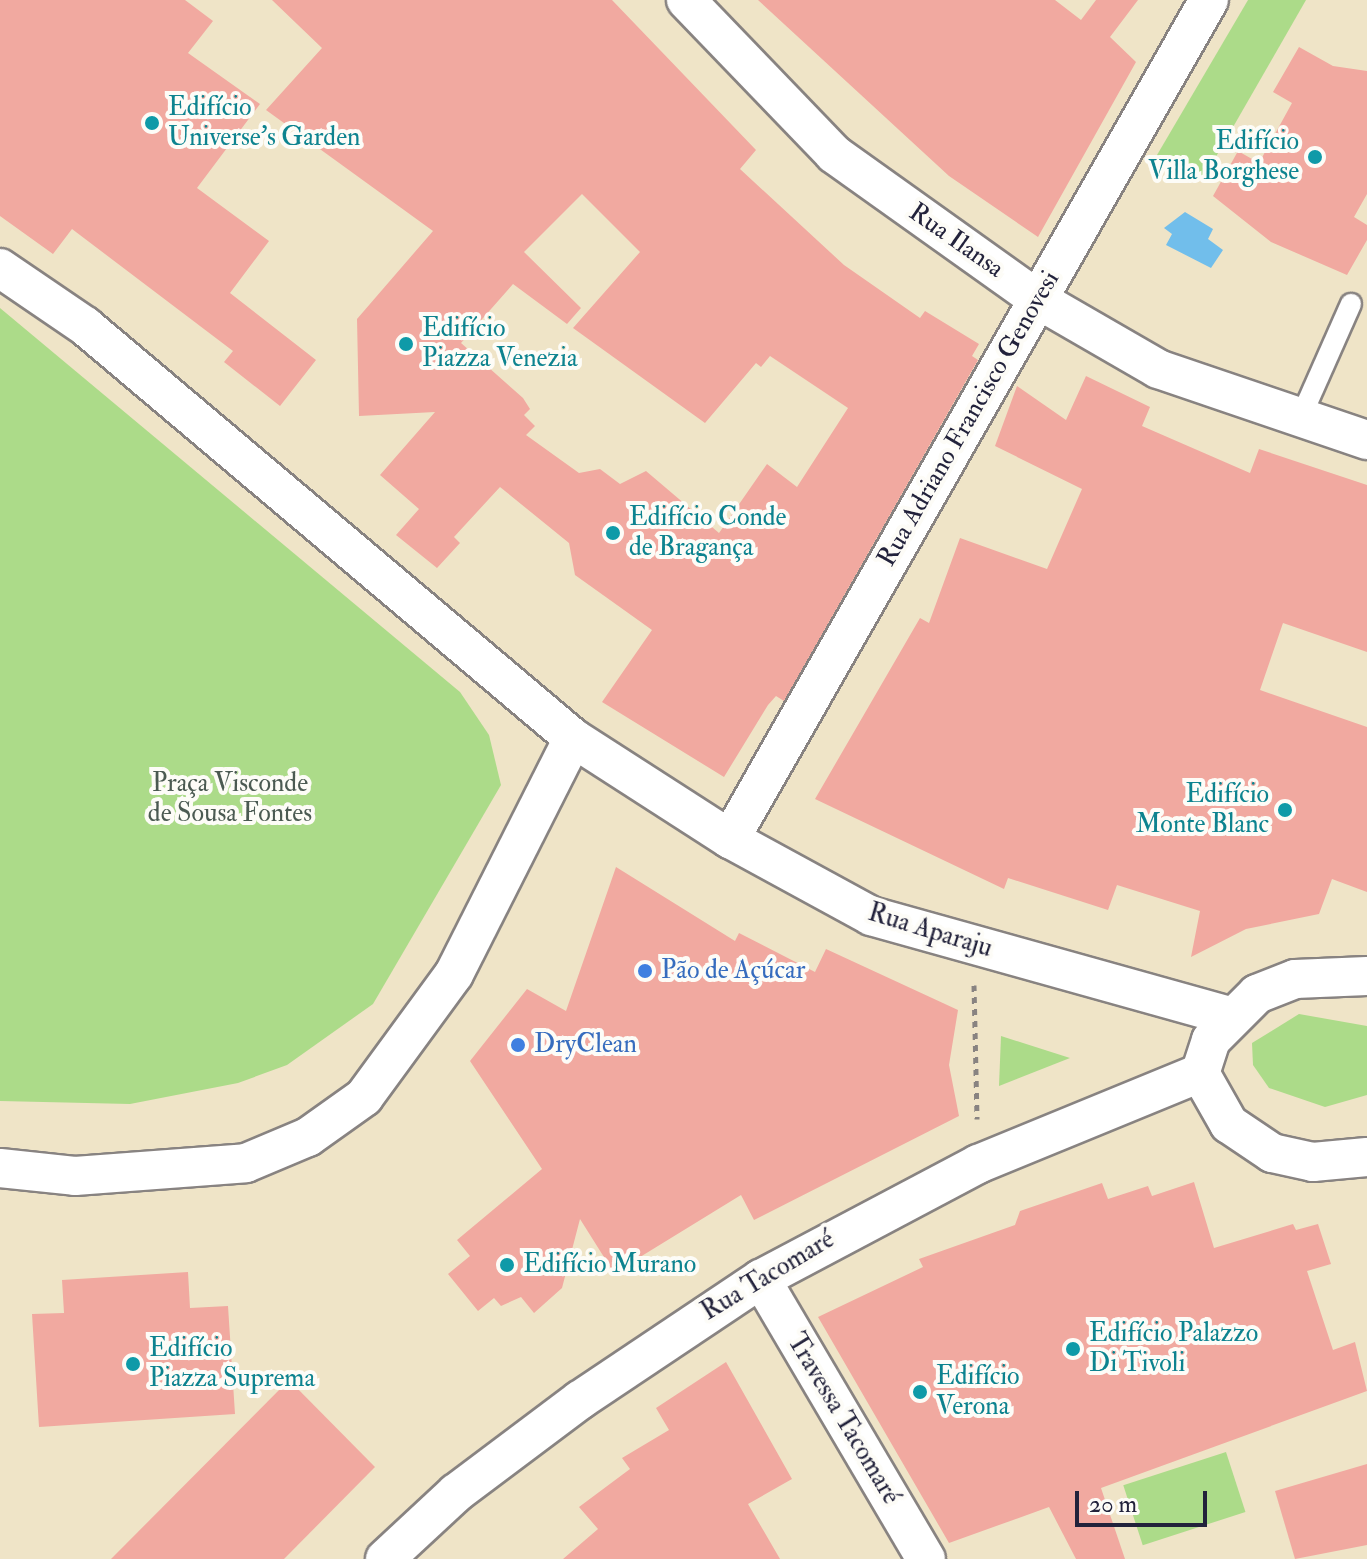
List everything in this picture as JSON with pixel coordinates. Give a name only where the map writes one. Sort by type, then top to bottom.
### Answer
[{"type":"street","name":"Rua Ilansa","points":[[686,0],[834,154],[1037,299],[1158,369],[1367,440]]},
{"type":"street","name":"Rua Adriano Francisco Genovesi","points":[[730,839],[1209,0]]},
{"type":"street","points":[[0,268],[85,326],[573,738],[454,974],[364,1097],[308,1137],[246,1163],[75,1176],[0,1168]]},
{"type":"street","name":"Rua Aparaju","points":[[573,738],[730,839],[871,916],[1229,1016]]},
{"type":"street","points":[[1367,976],[1295,979],[1257,994],[1229,1016],[1200,1073],[1229,1124],[1272,1153],[1313,1162],[1367,1157]]},
{"type":"street","name":"Rua Tacomaré","points":[[385,1559],[456,1493],[555,1419],[761,1279],[978,1164],[1200,1073]]},
{"type":"street","name":"Travessa Tacomaré","points":[[761,1279],[926,1559]]},
{"type":"lane","points":[[1300,419],[1351,304]]},
{"type":"path","points":[[973,945],[978,1164]]},
{"type":"green space","points":[[1248,0],[1306,0],[1202,181],[1157,155]]},
{"type":"green space","name":"Praça Visconde de Sousa Fontes","points":[[0,308],[460,692],[489,735],[501,785],[373,1004],[287,1065],[238,1083],[130,1104],[0,1101]]},
{"type":"green space","points":[[1299,1014],[1367,1026],[1367,1095],[1325,1107],[1269,1088],[1253,1065],[1252,1043]]},
{"type":"green space","points":[[1001,1036],[1070,1058],[999,1086]]},
{"type":"green space","points":[[1226,1452],[1245,1512],[1143,1545],[1123,1485]]},
{"type":"water","points":[[1185,212],[1213,229],[1208,239],[1223,250],[1211,268],[1166,245],[1172,234],[1164,228]]},
{"type":"building","points":[[0,0],[185,0],[213,21],[188,53],[260,104],[197,188],[269,241],[230,293],[316,360],[280,406],[224,362],[233,351],[72,229],[53,254],[0,216]]},
{"type":"building","points":[[272,0],[612,0],[756,150],[740,169],[844,265],[920,318],[925,311],[979,344],[972,356],[978,360],[784,701],[776,696],[768,705],[724,777],[602,702],[652,630],[575,575],[569,543],[500,487],[454,537],[460,543],[437,568],[396,535],[419,509],[380,475],[435,412],[359,416],[357,319],[433,231],[266,110],[322,48]],"holes":[[[582,194],[640,252],[573,328],[705,423],[756,363],[761,367],[770,356],[848,408],[797,487],[767,464],[719,533],[646,471],[620,484],[600,469],[579,473],[526,435],[535,426],[524,415],[530,409],[523,398],[461,343],[513,284],[567,324],[581,308],[524,252]]]},
{"type":"building","points":[[758,0],[1055,0],[1081,20],[1096,0],[1138,0],[1110,37],[1136,62],[1038,237],[949,176]]},
{"type":"building","name":"Edifício Villa Borghese","points":[[1299,47],[1333,66],[1367,71],[1367,194],[1354,217],[1367,225],[1367,240],[1347,275],[1271,242],[1213,196],[1238,151],[1259,163],[1292,103],[1273,92]]},
{"type":"building","points":[[1086,376],[1150,407],[1142,426],[1250,473],[1259,449],[1367,485],[1367,652],[1283,623],[1260,690],[1367,727],[1367,892],[1332,879],[1319,914],[1246,929],[1191,957],[1200,911],[1117,885],[1108,910],[1008,878],[1004,889],[815,799],[920,618],[929,623],[960,538],[1047,569],[1082,489],[995,446],[1017,386],[1066,420]]},
{"type":"building","points":[[616,867],[735,941],[739,933],[815,972],[826,949],[958,1010],[949,1065],[959,1116],[754,1220],[741,1195],[614,1273],[580,1219],[562,1288],[534,1313],[521,1297],[501,1306],[494,1298],[478,1311],[448,1274],[470,1256],[457,1240],[542,1169],[470,1061],[527,989],[566,1011]]},
{"type":"building","points":[[1194,1182],[1214,1248],[1293,1224],[1296,1230],[1318,1224],[1331,1264],[1307,1271],[1333,1350],[1355,1342],[1367,1391],[1101,1488],[1125,1559],[1076,1559],[1049,1507],[949,1543],[818,1317],[923,1267],[919,1259],[1015,1225],[1020,1211],[1102,1183],[1108,1199],[1148,1186],[1152,1196]]},
{"type":"building","name":"Edifício Piazza Suprema","points":[[188,1272],[190,1308],[228,1306],[235,1414],[39,1427],[32,1314],[64,1313],[62,1280]]},
{"type":"building","points":[[726,1362],[792,1479],[748,1504],[780,1559],[563,1559],[598,1529],[579,1507],[630,1469],[622,1458],[669,1430],[656,1408]]},
{"type":"building","points":[[289,1380],[375,1467],[284,1559],[111,1559]]},
{"type":"building","points":[[1367,1464],[1367,1545],[1295,1559],[1275,1491]]},
{"type":"place","name":"Edifício Universe's Garden","points":[[152,123]]},
{"type":"place","name":"Edifício Villa Borghese","points":[[1315,157]]},
{"type":"place","name":"Edifício Piazza Venezia","points":[[406,344]]},
{"type":"place","name":"Edifício Conde de Bragança","points":[[613,533]]},
{"type":"place","name":"Edifício Monte Blanc","points":[[1285,810]]},
{"type":"place","name":"Pão de Açúcar","points":[[645,971]]},
{"type":"place","name":"DryClean","points":[[518,1045]]},
{"type":"place","name":"Edifício Murano","points":[[507,1265]]},
{"type":"place","name":"Edifício Palazzo Di Tivoli","points":[[1073,1349]]},
{"type":"place","name":"Edifício Piazza Suprema","points":[[133,1364]]},
{"type":"place","name":"Edifício Verona","points":[[920,1392]]}]
